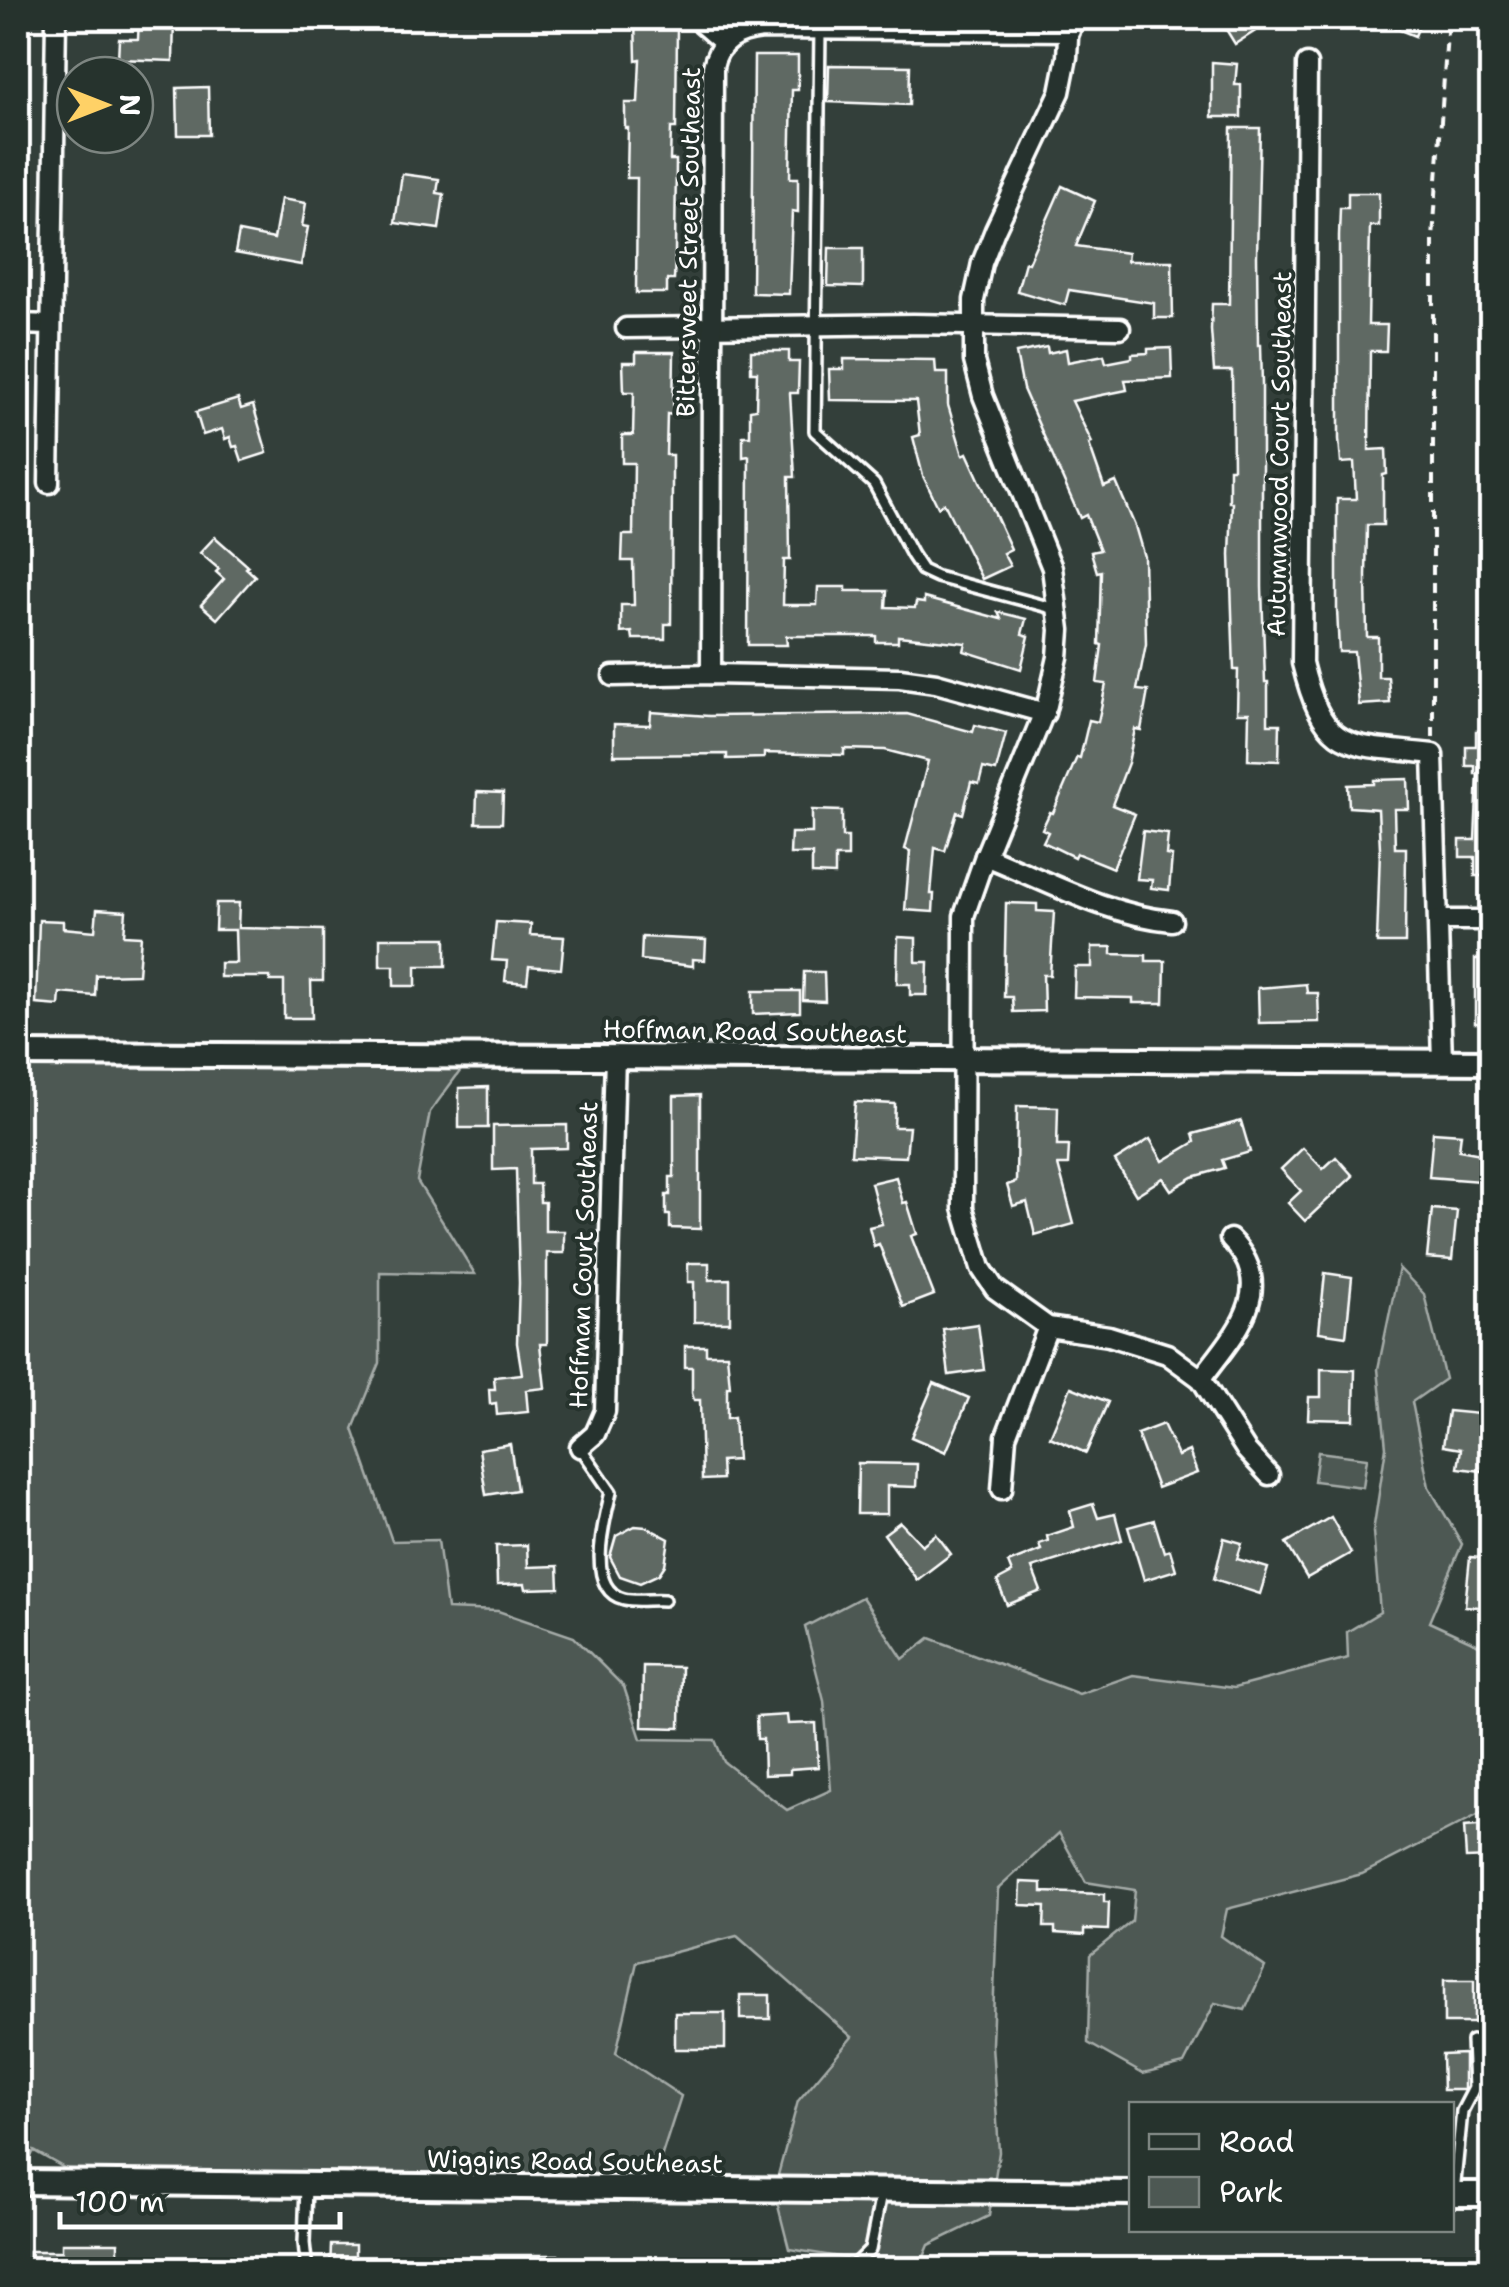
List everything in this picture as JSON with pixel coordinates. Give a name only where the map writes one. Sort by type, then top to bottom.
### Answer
[{"type":"street","points":[[49,484],[56,18]]},
{"type":"street","points":[[695,18],[724,43]]},
{"type":"street","points":[[1069,24],[1060,92],[982,263],[972,326],[982,396],[1046,551],[1058,594],[1058,656],[1045,713],[964,916],[963,1208],[972,1247],[995,1289],[1048,1327],[1141,1344],[1166,1354],[1201,1379],[1246,1450],[1270,1475]]},
{"type":"street","name":"Bittersweet Street Southeast","points":[[710,674],[713,67],[724,43],[748,30],[1069,24]]},
{"type":"street","name":"Autumnwood Court Southeast","points":[[1307,64],[1302,663],[1312,706],[1331,733],[1353,744],[1433,754]]},
{"type":"street","points":[[18,324],[51,324]]},
{"type":"street","points":[[626,328],[1120,328]]},
{"type":"street","points":[[613,676],[900,678],[1045,713]]},
{"type":"street","points":[[1433,754],[1442,1062]]},
{"type":"street","points":[[985,856],[1106,906],[1146,919],[1172,921]]},
{"type":"street","points":[[1439,920],[1492,920]]},
{"type":"street","name":"Hoffman Road Southeast","points":[[18,1054],[1492,1062]]},
{"type":"street","name":"Hoffman Court Southeast","points":[[580,1447],[595,1434],[606,1412],[615,1056]]},
{"type":"street","points":[[1201,1379],[1244,1321],[1252,1278],[1241,1250],[1230,1239]]},
{"type":"street","points":[[1002,1489],[1006,1436],[1048,1327]]},
{"type":"street","name":"Wiggins Road Southeast","points":[[18,2182],[1129,2193]]},
{"type":"street","points":[[1454,2194],[1492,2194]]},
{"type":"lane","points":[[820,27],[815,431],[874,484],[922,570],[1058,610]]},
{"type":"lane","points":[[580,1447],[611,1492],[599,1541],[601,1568],[610,1590],[622,1599],[664,1600]]},
{"type":"lane","points":[[1454,2185],[1462,2111],[1474,2088],[1472,2041]]},
{"type":"lane","points":[[306,2186],[307,2270]]},
{"type":"lane","points":[[850,2270],[870,2250],[882,2191]]},
{"type":"path","points":[[1433,754],[1433,239],[1448,18]]},
{"type":"green space","points":[[18,1054],[472,1055],[430,1112],[417,1181],[475,1274],[380,1272],[380,1363],[353,1429],[392,1541],[438,1540],[447,1609],[498,1611],[574,1637],[624,1687],[641,1739],[715,1740],[724,1762],[787,1810],[831,1790],[824,1701],[805,1627],[862,1597],[903,1659],[930,1638],[1079,1694],[1133,1675],[1234,1688],[1348,1658],[1347,1632],[1380,1612],[1373,1532],[1386,1447],[1378,1369],[1399,1268],[1424,1294],[1445,1379],[1412,1402],[1429,1487],[1462,1544],[1429,1622],[1481,1646],[1491,1639],[1491,1808],[1362,1874],[1227,1909],[1221,1936],[1265,1967],[1245,2010],[1215,2003],[1184,2064],[1143,2074],[1088,2043],[1090,1955],[1132,1921],[1135,1890],[1086,1882],[1059,1833],[998,1889],[992,2044],[999,2152],[989,2216],[929,2245],[919,2269],[857,2269],[845,2258],[789,2249],[774,2190],[798,2101],[852,2037],[737,1936],[637,1962],[616,2053],[681,2096],[651,2189],[91,2183],[34,2151],[18,2181]]},
{"type":"green space","points":[[1318,1452],[1367,1458],[1363,1487],[1314,1481]]},
{"type":"building","points":[[139,18],[174,18],[173,61],[155,60],[155,55],[118,55],[119,39],[138,39]]},
{"type":"building","points":[[635,18],[656,18],[655,26],[677,26],[676,128],[671,128],[670,160],[676,160],[675,254],[674,280],[667,280],[667,293],[636,293],[637,178],[627,178],[625,128],[625,103],[638,103],[640,59],[636,60]]},
{"type":"building","points":[[1219,18],[1276,18],[1235,44]]},
{"type":"building","points":[[1370,18],[1422,18],[1415,36]]},
{"type":"building","points":[[754,56],[798,56],[798,90],[792,90],[790,178],[798,178],[798,212],[792,211],[789,294],[752,293]]},
{"type":"building","points":[[1212,62],[1237,64],[1235,85],[1241,85],[1241,117],[1212,117]]},
{"type":"building","points":[[829,65],[910,66],[909,105],[828,102]]},
{"type":"building","points":[[208,87],[209,135],[178,135],[177,88]]},
{"type":"building","points":[[1231,128],[1260,128],[1257,256],[1262,384],[1262,587],[1268,724],[1280,724],[1279,761],[1248,760],[1249,713],[1237,713],[1229,502],[1229,468],[1233,468],[1232,371],[1214,371],[1211,330],[1212,304],[1229,304]]},
{"type":"building","points":[[402,174],[439,179],[437,193],[444,194],[439,229],[395,223]]},
{"type":"building","points":[[1062,186],[1095,201],[1076,246],[1128,253],[1127,261],[1172,261],[1173,318],[1154,318],[1154,303],[1069,290],[1065,305],[1017,291],[1025,262],[1028,263]]},
{"type":"building","points":[[1348,193],[1379,193],[1379,226],[1370,226],[1368,325],[1387,325],[1386,351],[1370,351],[1369,450],[1386,449],[1387,474],[1383,475],[1383,525],[1367,525],[1366,576],[1367,637],[1378,637],[1378,677],[1388,677],[1390,703],[1359,705],[1354,652],[1339,652],[1337,609],[1337,499],[1356,499],[1354,462],[1341,463],[1339,439],[1340,208],[1348,208]]},
{"type":"building","points":[[281,199],[306,203],[302,226],[308,227],[301,265],[235,253],[239,232],[274,239]]},
{"type":"building","points":[[829,248],[863,248],[863,287],[828,286]]},
{"type":"building","points":[[1047,347],[1048,353],[1066,349],[1068,362],[1104,355],[1106,363],[1148,353],[1148,349],[1171,348],[1172,378],[1125,380],[1127,390],[1072,401],[1092,443],[1089,444],[1104,487],[1116,482],[1144,557],[1146,644],[1137,690],[1148,691],[1141,730],[1135,729],[1128,763],[1112,805],[1135,814],[1113,868],[1076,853],[1074,857],[1043,842],[1048,832],[1042,829],[1077,757],[1080,758],[1089,720],[1098,722],[1106,684],[1097,683],[1102,645],[1101,571],[1097,572],[1091,552],[1100,550],[1086,515],[1080,518],[1023,389],[1016,353]]},
{"type":"building","points":[[751,351],[789,351],[789,362],[799,362],[798,393],[790,393],[795,477],[789,477],[790,560],[784,560],[783,605],[817,605],[818,587],[846,587],[846,591],[887,591],[886,607],[915,608],[916,602],[924,603],[924,598],[1001,619],[998,612],[1026,619],[1022,634],[1029,636],[1021,669],[964,651],[966,643],[898,636],[898,642],[876,642],[876,636],[786,636],[787,645],[748,645],[749,456],[743,457],[743,436],[750,436],[750,410],[756,409],[757,372],[751,372]]},
{"type":"building","points":[[636,352],[674,352],[673,415],[667,414],[666,455],[672,455],[671,624],[665,624],[665,639],[633,639],[632,632],[621,633],[621,605],[634,605],[633,561],[622,561],[623,535],[633,535],[634,463],[622,463],[622,435],[633,435],[634,392],[624,392],[623,362],[636,362]]},
{"type":"building","points":[[844,359],[935,360],[936,373],[948,373],[948,405],[963,455],[967,453],[1011,549],[1003,553],[1010,566],[982,579],[944,503],[938,507],[923,476],[913,437],[920,435],[916,401],[830,400],[829,369],[844,369]]},
{"type":"building","points":[[238,399],[241,409],[253,405],[267,453],[242,461],[237,446],[233,447],[230,437],[225,439],[222,429],[203,435],[196,412]]},
{"type":"building","points":[[215,537],[255,576],[217,619],[201,605],[224,579],[216,572],[219,569],[200,553]]},
{"type":"building","points":[[651,712],[709,716],[907,714],[973,732],[975,725],[1006,733],[996,771],[983,768],[979,784],[971,782],[963,814],[957,812],[945,851],[935,848],[933,912],[905,910],[910,851],[905,849],[928,761],[885,750],[844,749],[844,755],[764,753],[764,758],[727,759],[727,754],[614,755],[614,724],[650,725]]},
{"type":"building","points":[[1476,731],[1492,731],[1492,876],[1475,876],[1475,857],[1460,857],[1460,840],[1475,840],[1478,774],[1475,766],[1466,766],[1466,746],[1476,746]]},
{"type":"building","points":[[1408,779],[1409,809],[1394,809],[1395,848],[1406,848],[1405,943],[1377,943],[1378,809],[1349,807],[1348,785]]},
{"type":"building","points":[[477,792],[503,793],[502,823],[476,823]]},
{"type":"building","points":[[812,810],[842,811],[842,837],[848,837],[848,857],[835,857],[835,875],[812,874],[812,854],[790,854],[791,833],[812,833]]},
{"type":"building","points":[[1143,831],[1168,834],[1166,855],[1172,856],[1169,890],[1151,888],[1152,880],[1137,879]]},
{"type":"building","points":[[216,903],[239,903],[238,928],[323,930],[323,981],[311,981],[312,1018],[284,1018],[284,981],[270,981],[270,977],[220,977],[220,963],[236,963],[235,930],[215,930]]},
{"type":"building","points":[[1006,903],[1037,904],[1037,911],[1054,912],[1050,975],[1043,975],[1044,1011],[1013,1012],[1012,997],[1004,997]]},
{"type":"building","points":[[97,909],[126,911],[124,935],[141,936],[138,974],[96,975],[95,996],[60,993],[59,1006],[36,1004],[39,920],[63,921],[63,928],[95,931]]},
{"type":"building","points":[[496,922],[531,924],[530,935],[564,937],[561,969],[529,966],[527,983],[505,981],[507,961],[492,960]]},
{"type":"building","points":[[642,937],[706,940],[705,960],[693,959],[693,966],[641,960]]},
{"type":"building","points":[[898,937],[916,938],[916,962],[928,962],[927,995],[910,995],[910,984],[897,984]]},
{"type":"building","points":[[380,938],[446,938],[446,966],[416,966],[416,986],[394,986],[394,966],[380,966]]},
{"type":"building","points":[[1092,947],[1112,947],[1112,954],[1146,955],[1146,961],[1165,961],[1164,1003],[1074,997],[1075,967],[1092,967]]},
{"type":"building","points":[[1475,959],[1492,959],[1492,1023],[1475,1023]]},
{"type":"building","points":[[804,972],[824,972],[825,1001],[803,1000]]},
{"type":"building","points":[[1306,984],[1307,993],[1318,993],[1319,1022],[1259,1023],[1258,988]]},
{"type":"building","points":[[753,991],[800,991],[800,1012],[753,1014]]},
{"type":"building","points":[[488,1087],[488,1128],[459,1128],[459,1088]]},
{"type":"building","points":[[700,1095],[700,1229],[670,1228],[666,1195],[670,1195],[670,1177],[674,1177],[674,1096]]},
{"type":"building","points":[[855,1102],[895,1104],[894,1127],[909,1127],[906,1157],[851,1155]]},
{"type":"building","points":[[1017,1106],[1058,1107],[1057,1146],[1069,1146],[1068,1165],[1058,1165],[1074,1224],[1035,1235],[1027,1202],[1013,1206],[1007,1185],[1016,1182]]},
{"type":"building","points":[[1241,1121],[1250,1152],[1222,1160],[1225,1168],[1193,1177],[1171,1190],[1163,1178],[1136,1195],[1115,1161],[1150,1139],[1163,1161],[1195,1142],[1193,1134]]},
{"type":"building","points":[[567,1125],[567,1148],[531,1149],[531,1184],[539,1184],[540,1202],[545,1202],[545,1231],[564,1231],[564,1253],[547,1253],[547,1344],[540,1344],[545,1388],[526,1390],[528,1412],[497,1415],[496,1403],[490,1404],[489,1389],[495,1389],[494,1377],[522,1374],[517,1343],[516,1169],[493,1170],[493,1126]]},
{"type":"building","points":[[1433,1132],[1461,1134],[1459,1150],[1492,1156],[1492,1182],[1429,1177]]},
{"type":"building","points":[[1303,1148],[1323,1169],[1336,1157],[1353,1176],[1305,1221],[1288,1203],[1301,1191],[1281,1169]]},
{"type":"building","points":[[896,1177],[917,1234],[911,1236],[934,1295],[903,1307],[869,1227],[882,1224],[871,1183]]},
{"type":"building","points":[[1432,1209],[1457,1211],[1452,1260],[1427,1258]]},
{"type":"building","points":[[688,1263],[709,1263],[709,1280],[730,1279],[730,1322],[694,1322],[694,1282],[688,1282]]},
{"type":"building","points":[[1325,1273],[1352,1277],[1346,1336],[1319,1332]]},
{"type":"building","points":[[978,1324],[984,1370],[949,1375],[943,1329]]},
{"type":"building","points":[[685,1346],[706,1346],[706,1354],[727,1354],[727,1418],[734,1417],[737,1460],[721,1461],[722,1479],[702,1480],[700,1400],[694,1400],[692,1393],[692,1367],[685,1367]]},
{"type":"building","points":[[1321,1369],[1355,1370],[1354,1420],[1308,1419],[1309,1397],[1321,1397]]},
{"type":"building","points":[[934,1383],[969,1398],[946,1452],[911,1437]]},
{"type":"building","points":[[1071,1387],[1108,1402],[1086,1453],[1050,1437]]},
{"type":"building","points":[[1448,1411],[1490,1415],[1482,1471],[1458,1468],[1461,1449],[1443,1446]]},
{"type":"building","points":[[1163,1424],[1178,1456],[1189,1451],[1197,1473],[1157,1488],[1137,1434]]},
{"type":"building","points":[[510,1444],[517,1490],[486,1495],[479,1449]]},
{"type":"building","points":[[858,1463],[917,1464],[916,1487],[887,1486],[887,1514],[857,1514]]},
{"type":"building","points":[[1093,1504],[1098,1518],[1115,1514],[1122,1540],[1032,1568],[1041,1591],[1007,1605],[997,1581],[1012,1573],[1008,1563],[1041,1550],[1039,1544],[1048,1541],[1047,1536],[1074,1527],[1070,1511]]},
{"type":"building","points":[[1331,1517],[1351,1553],[1307,1578],[1286,1543]]},
{"type":"building","points":[[1154,1520],[1164,1552],[1170,1550],[1176,1570],[1144,1580],[1128,1527]]},
{"type":"building","points":[[900,1522],[922,1545],[936,1534],[951,1554],[917,1580],[884,1534]]},
{"type":"building","points":[[635,1526],[669,1539],[665,1565],[659,1574],[640,1583],[620,1576],[610,1557],[616,1536]]},
{"type":"building","points":[[1224,1538],[1242,1543],[1237,1559],[1268,1568],[1260,1594],[1214,1579]]},
{"type":"building","points":[[527,1545],[528,1567],[558,1566],[559,1588],[497,1585],[496,1546]]},
{"type":"building","points":[[1470,1557],[1492,1559],[1492,1608],[1465,1606]]},
{"type":"building","points":[[643,1666],[681,1667],[680,1728],[642,1727]]},
{"type":"building","points":[[787,1715],[788,1724],[816,1723],[818,1767],[764,1775],[763,1739],[757,1739],[756,1717]]},
{"type":"building","points":[[1492,1825],[1492,1857],[1466,1858],[1464,1827]]},
{"type":"building","points":[[1021,1882],[1042,1883],[1042,1892],[1104,1894],[1104,1902],[1109,1902],[1108,1930],[1084,1929],[1084,1935],[1055,1933],[1055,1927],[1044,1927],[1045,1906],[1020,1905]]},
{"type":"building","points":[[1444,1980],[1474,1980],[1474,2023],[1444,2023]]},
{"type":"building","points":[[740,1995],[770,1995],[770,2019],[740,2019]]},
{"type":"building","points":[[675,2013],[725,2013],[725,2049],[675,2049]]},
{"type":"building","points":[[1464,2054],[1464,2090],[1443,2090],[1442,2055]]},
{"type":"building","points":[[62,2243],[118,2243],[118,2270],[29,2270],[29,2251],[62,2251]]},
{"type":"building","points":[[331,2245],[355,2245],[355,2270],[330,2270]]},
{"type":"building","points":[[483,2255],[558,2255],[558,2270],[483,2270]]}]
